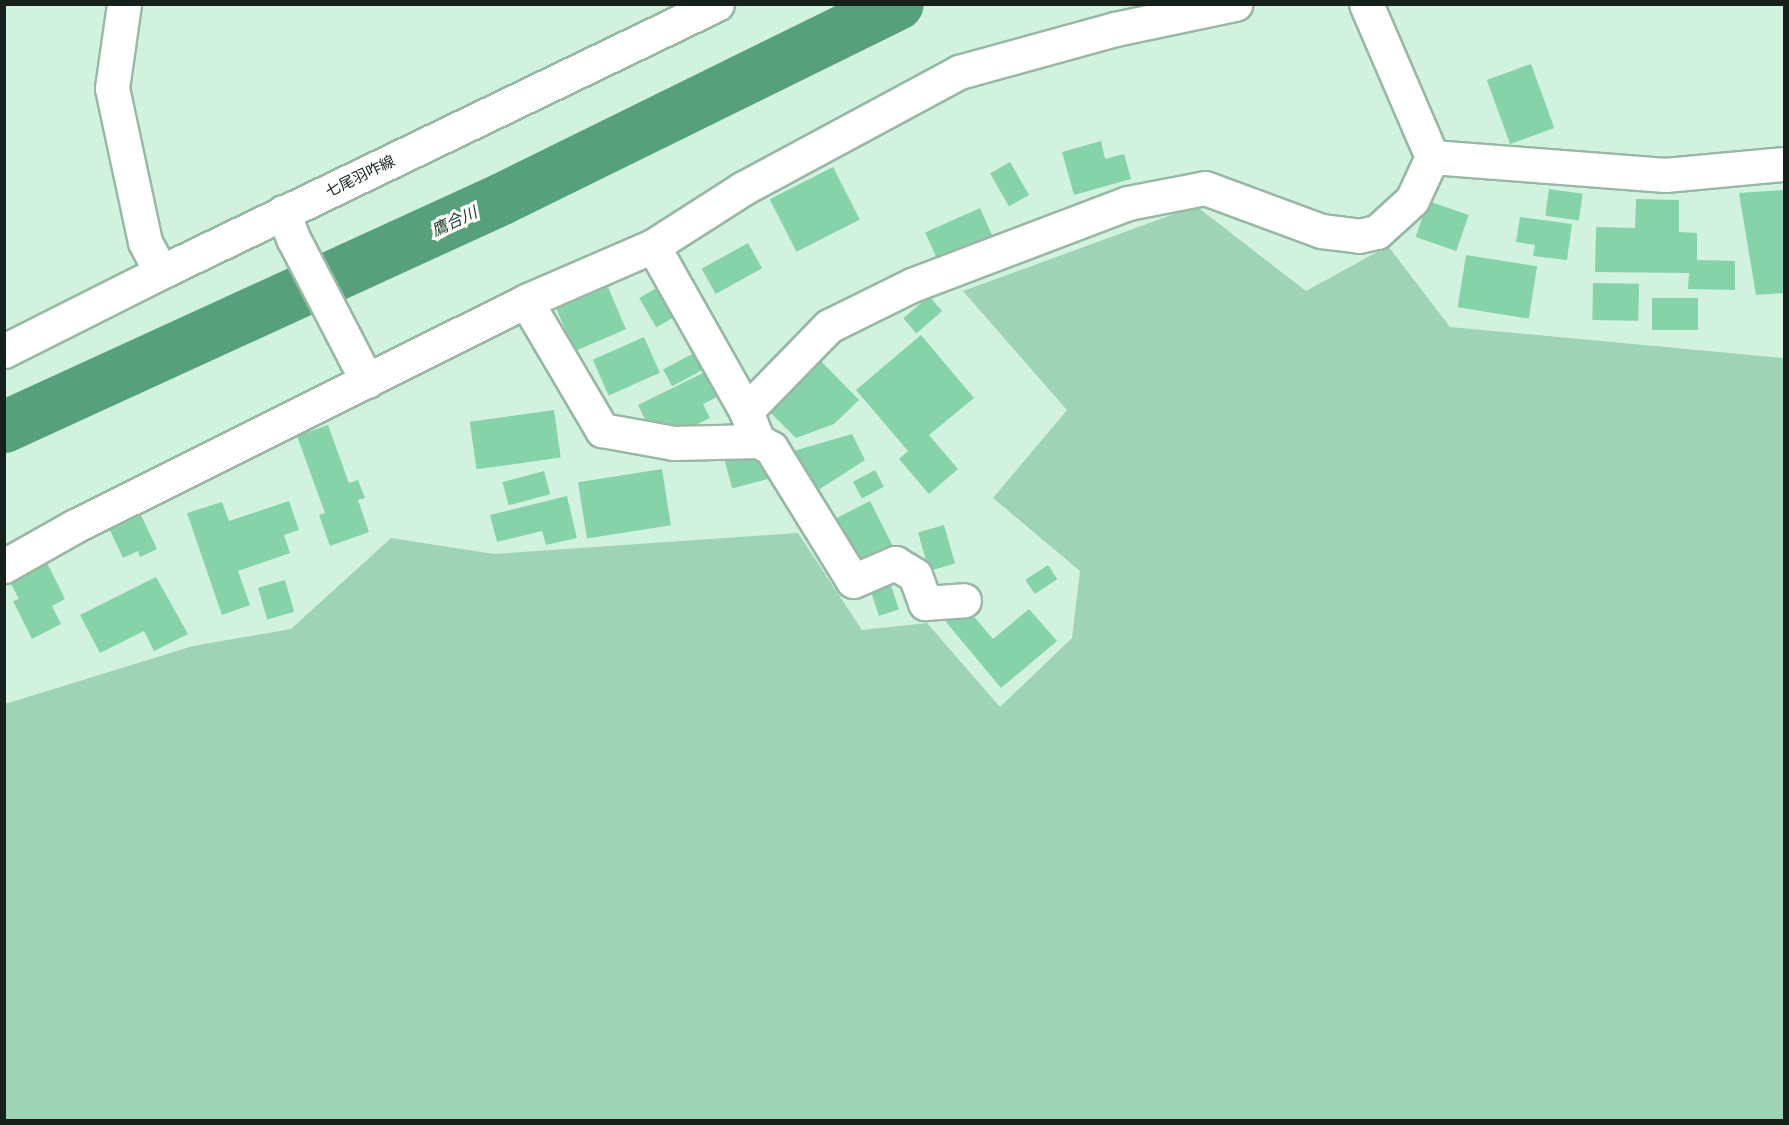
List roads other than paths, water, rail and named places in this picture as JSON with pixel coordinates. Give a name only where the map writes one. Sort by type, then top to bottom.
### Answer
[{"type":"street","points":[[124,4],[112,88],[145,242],[160,272]]},
{"type":"street","name":"七尾羽咋線","points":[[4,351],[160,272],[289,226],[717,4]]},
{"type":"street","points":[[4,566],[361,373],[653,246],[742,189],[959,72],[1115,28],[1235,4]]},
{"type":"street","points":[[526,301],[603,430],[674,443],[752,426],[830,326],[912,285],[1062,226],[1128,203],[1205,188],[1321,231],[1359,236],[1377,232],[1394,220],[1412,200],[1432,157],[1366,4]]},
{"type":"street","points":[[1432,157],[1665,175],[1785,164]]},
{"type":"street","points":[[289,226],[361,373]]},
{"type":"street","points":[[653,246],[752,426],[771,448],[853,581],[895,562],[915,575],[925,603],[964,600]]},
{"type":"waterway","name":"鷹合川","points":[[4,427],[502,199],[898,4]]}]
